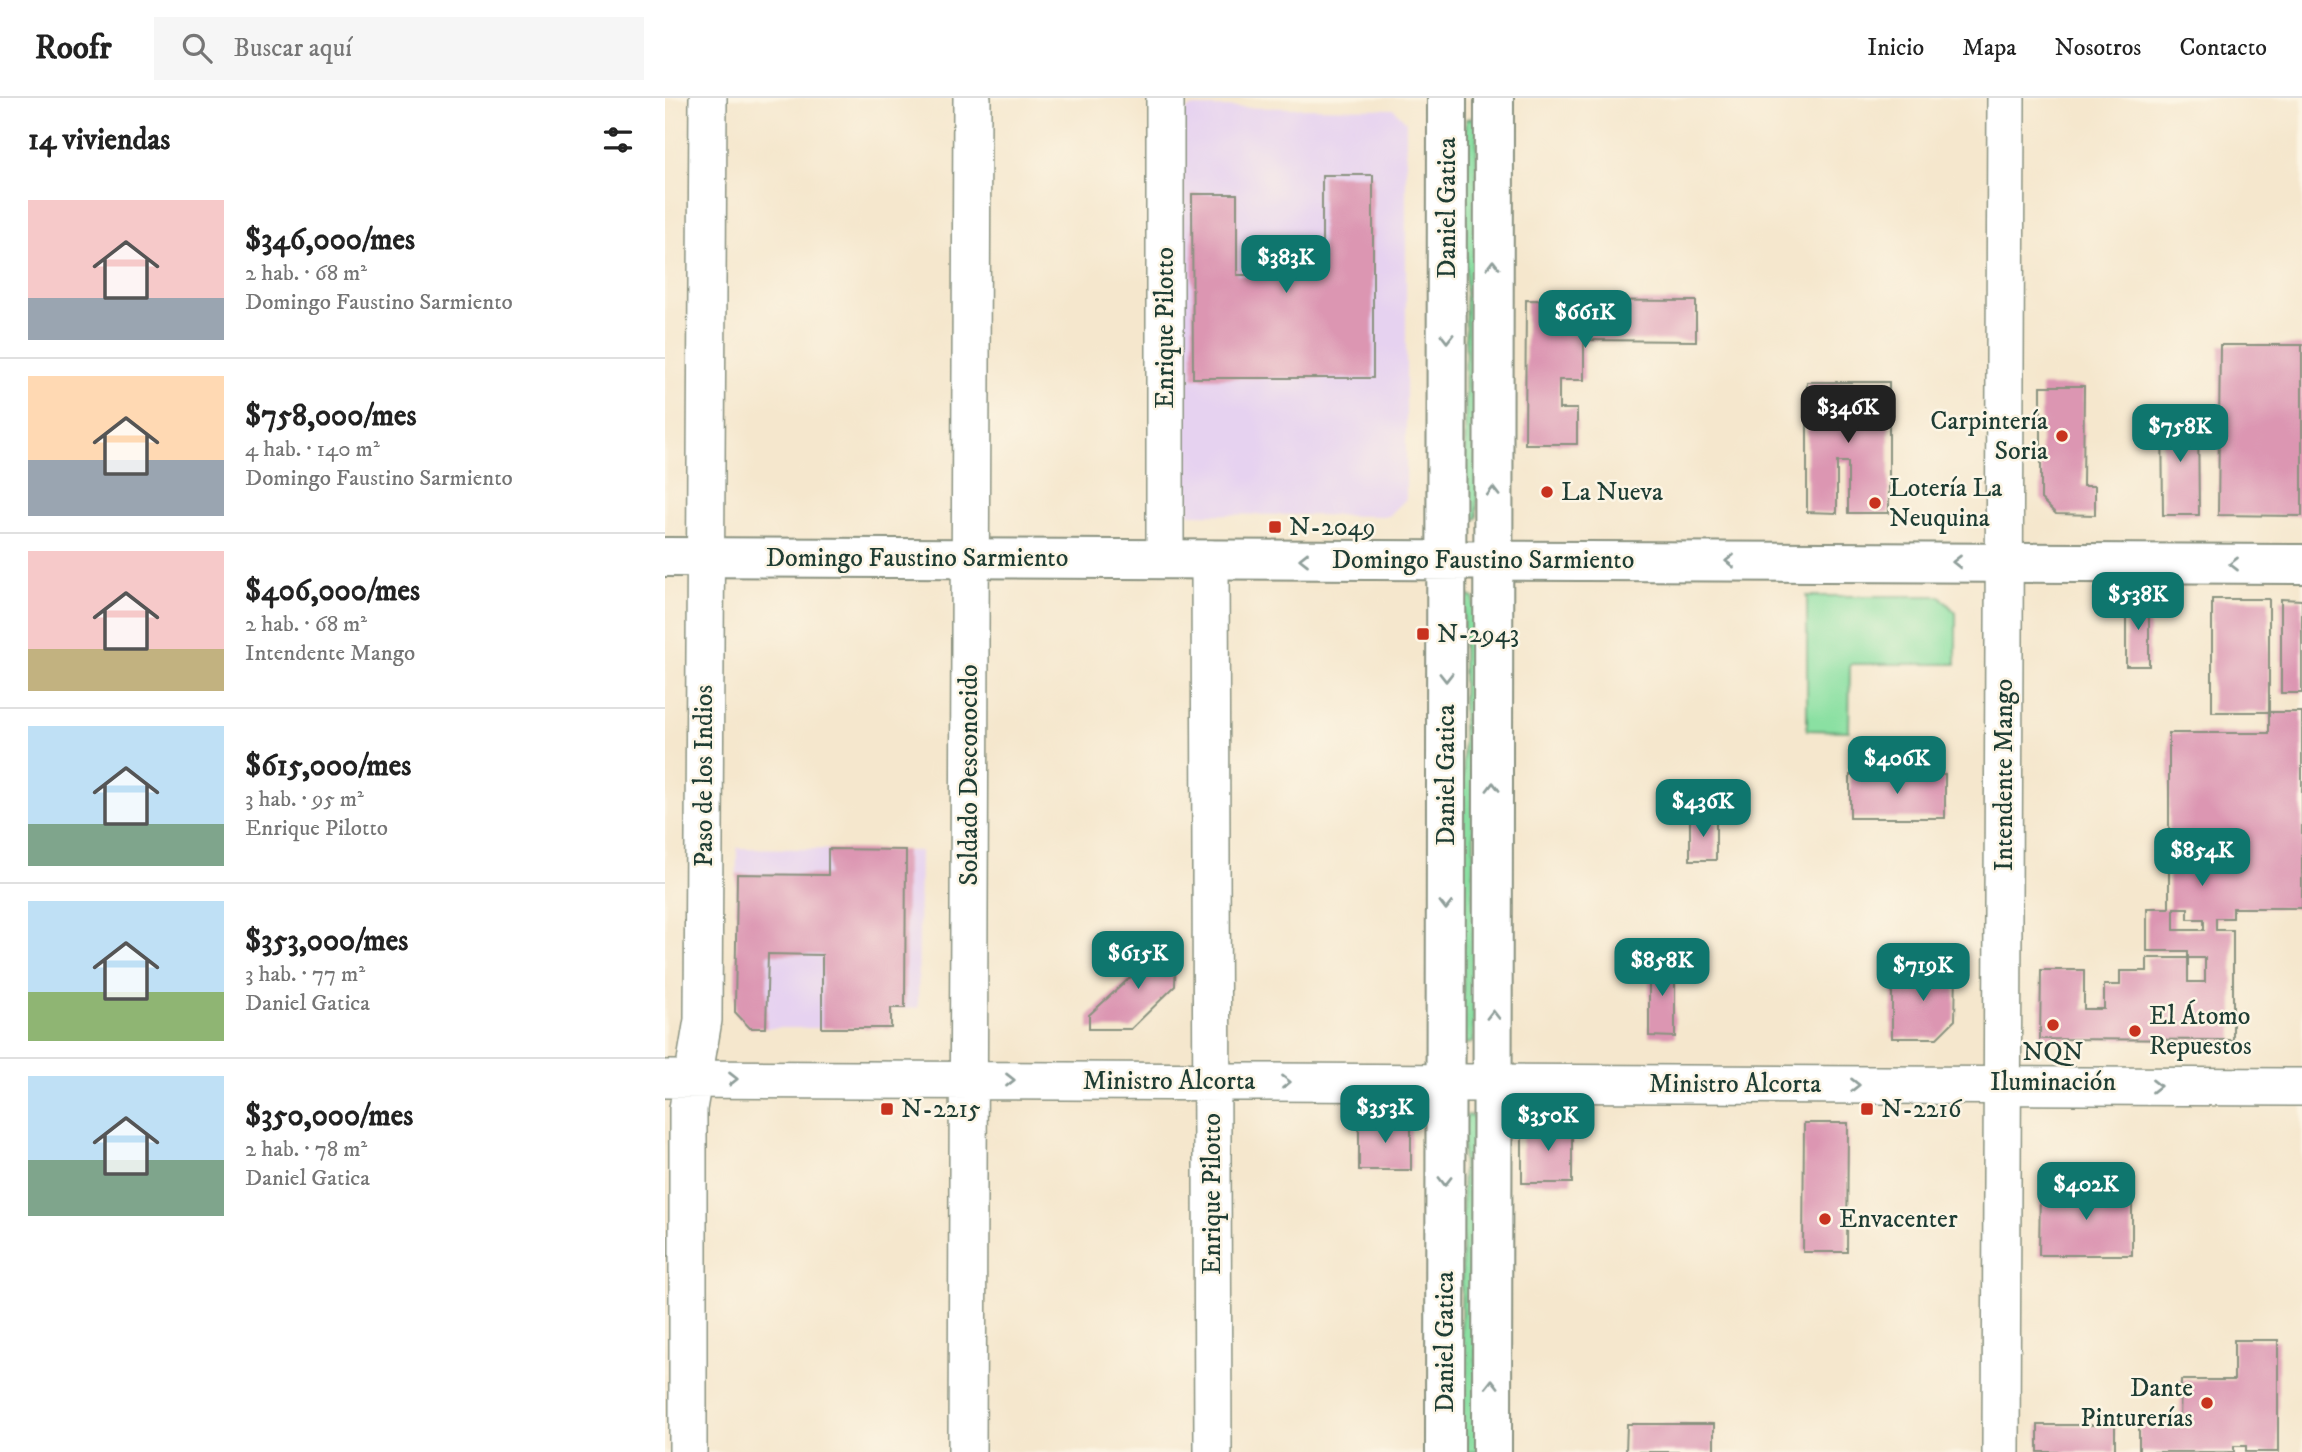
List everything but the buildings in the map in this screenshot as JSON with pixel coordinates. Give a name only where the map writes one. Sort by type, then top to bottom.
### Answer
[{"type":"main road","name":"Daniel Gatica","points":[[1445,1452],[1447,98]]},
{"type":"main road","name":"Daniel Gatica","points":[[1492,1452],[1494,98]]},
{"type":"main road","name":"Domingo Faustino Sarmiento","points":[[665,556],[2302,564]]},
{"type":"street","name":"Paso de los Indios","points":[[688,1452],[687,1124],[679,1079],[703,1020],[708,98]]},
{"type":"street","name":"Soldado Desconocido","points":[[967,1452],[972,98]]},
{"type":"street","name":"Enrique Pilotto","points":[[1165,98],[1165,559]]},
{"type":"street","name":"Intendente Mango","points":[[2001,1452],[2006,98]]},
{"type":"street","name":"Enrique Pilotto","points":[[1210,559],[1213,1452]]},
{"type":"street","name":"Ministro Alcorta","points":[[679,1079],[2302,1087]]},
{"type":"shaded area","points":[[1190,107],[1394,109],[1406,122],[1406,499],[1389,516],[1190,514],[1180,504],[1179,118]]},
{"type":"shaded area","points":[[737,848],[920,851],[918,1008],[891,1009],[891,1028],[750,1028],[735,1012]]},
{"type":"green space","points":[[1466,119],[1477,120],[1477,518],[1471,520],[1465,518]]},
{"type":"green space","points":[[1807,596],[1940,596],[1956,613],[1956,664],[1850,664],[1849,731],[1807,730]]},
{"type":"green space","points":[[1463,597],[1474,598],[1474,1042],[1468,1044],[1463,1043]]},
{"type":"green space","points":[[1468,1115],[1474,1116],[1477,1452],[1460,1452],[1463,1119]]},
{"type":"place","name":"Carpintería Soria","points":[[2062,436]]},
{"type":"place","name":"La Nueva","points":[[1547,492]]},
{"type":"place","name":"Lotería La Neuquina","points":[[1875,503]]},
{"type":"place","name":"N-2049","points":[[1275,527]]},
{"type":"place","name":"N-2943","points":[[1423,634]]},
{"type":"place","name":"NQN Iluminación","points":[[2053,1025]]},
{"type":"place","name":"El Átomo Repuestos","points":[[2135,1031]]},
{"type":"place","name":"N-2215","points":[[887,1109]]},
{"type":"place","name":"N-2216","points":[[1867,1109]]},
{"type":"place","name":"Envacenter","points":[[1825,1219]]},
{"type":"place","name":"Dante Pinturerías","points":[[2207,1403]]}]
